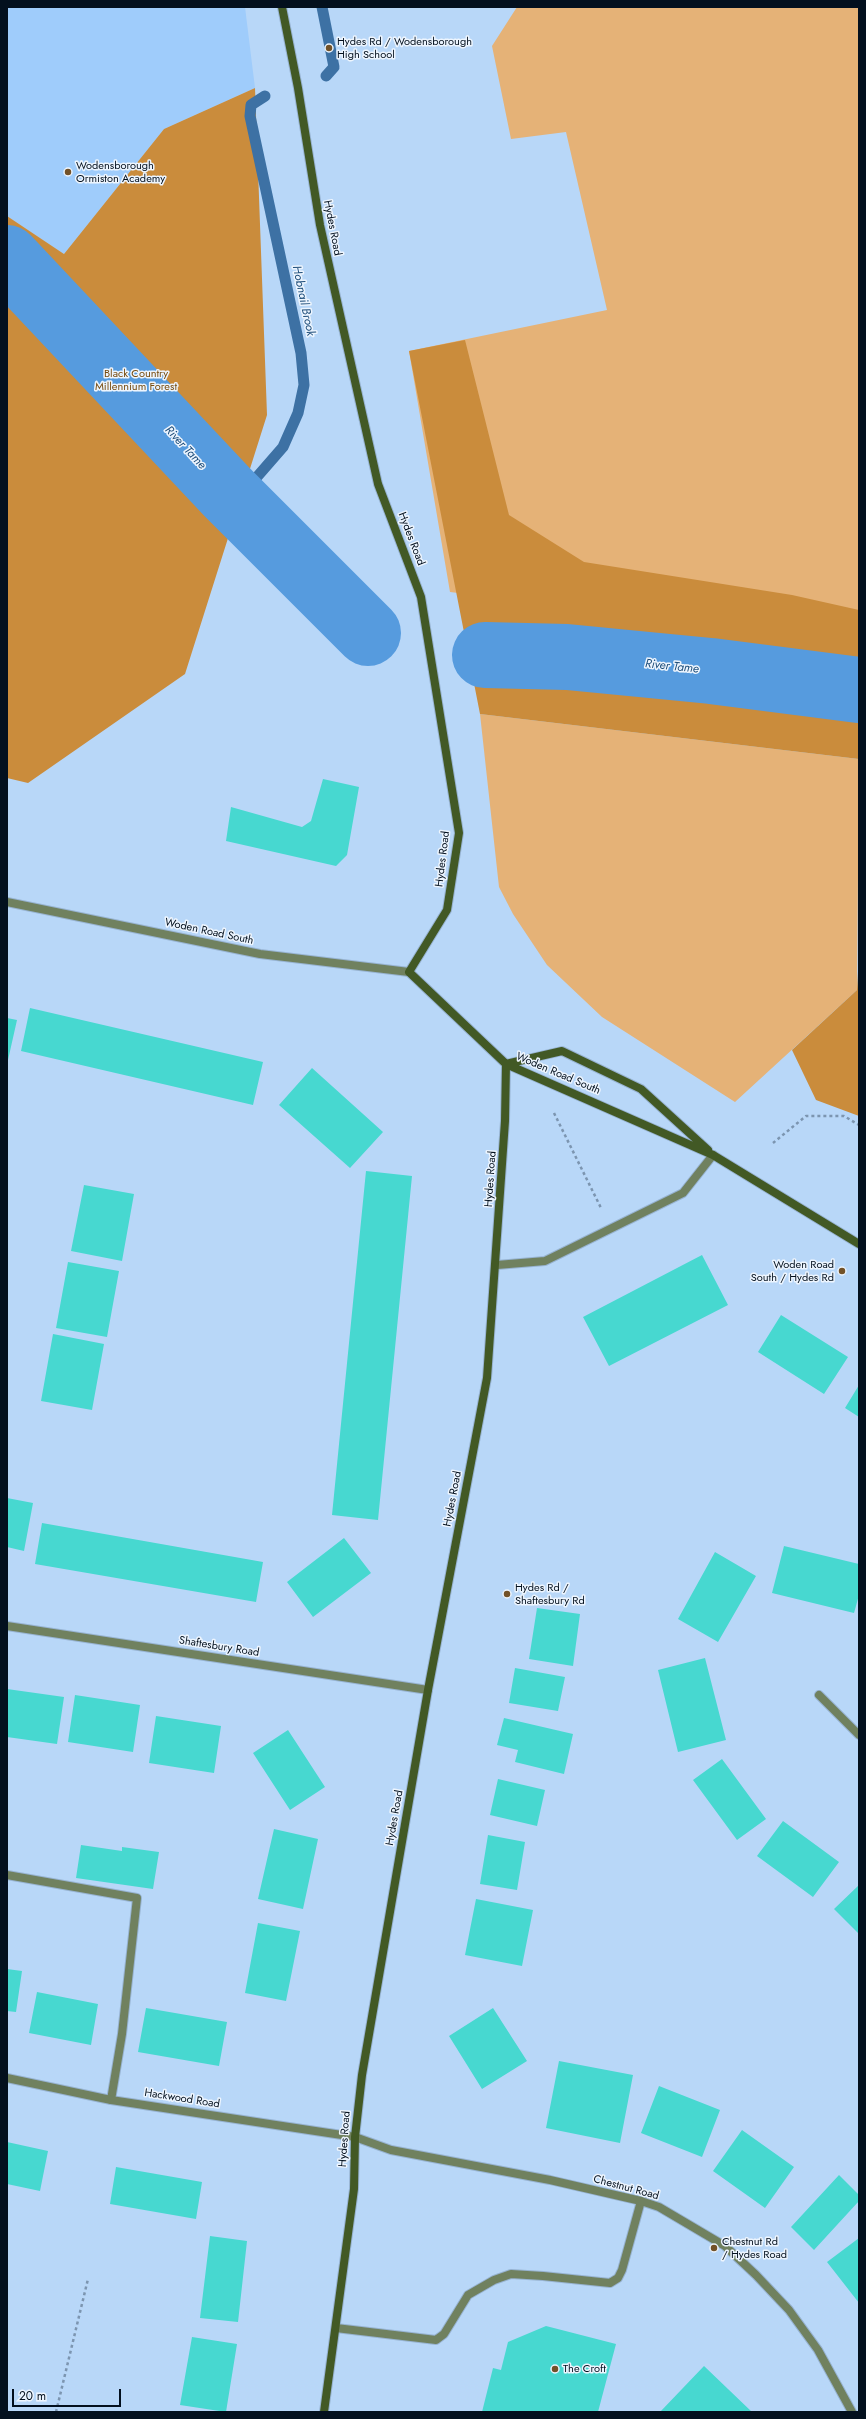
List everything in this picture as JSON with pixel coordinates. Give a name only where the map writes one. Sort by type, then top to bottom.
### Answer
[{"type":"street","name":"Hydes Road","points":[[282,7],[298,88],[320,225],[378,484],[421,597],[459,833],[447,910],[409,972]]},
{"type":"street","name":"Woden Road South","points":[[7,902],[260,954],[409,972]]},
{"type":"street","points":[[409,972],[506,1064]]},
{"type":"street","name":"Woden Road South","points":[[506,1064],[562,1051],[641,1089],[713,1155]]},
{"type":"street","name":"Hydes Road","points":[[324,2412],[354,2189],[355,2136],[362,2075],[428,1690],[487,1378],[497,1265],[506,1121],[506,1064]]},
{"type":"street","name":"Woden Road South","points":[[506,1064],[713,1155],[859,1244]]},
{"type":"street","points":[[497,1265],[545,1261],[683,1193],[713,1155]]},
{"type":"street","name":"Shaftesbury Road","points":[[7,1626],[428,1690]]},
{"type":"street","points":[[819,1695],[859,1735]]},
{"type":"street","points":[[7,1875],[137,1898],[122,2034],[111,2100]]},
{"type":"street","name":"Hackwood Road","points":[[7,2078],[111,2100],[355,2136]]},
{"type":"street","name":"Chestnut Road","points":[[355,2136],[391,2150],[550,2180],[641,2201],[659,2207],[725,2246],[756,2275],[789,2310],[818,2350],[852,2412]]},
{"type":"street","points":[[336,2328],[436,2340],[444,2334],[468,2295],[494,2280],[511,2274],[610,2283],[618,2278],[622,2270],[641,2201]]},
{"type":"path","points":[[554,1113],[603,1212]]},
{"type":"path","points":[[773,1143],[806,1116],[844,1116],[859,1125]]},
{"type":"path","points":[[56,2412],[88,2279]]},
{"type":"shaded area","name":"Wodensborough Ormiston Academy","points":[[7,7],[245,7],[255,88],[164,129],[64,254],[7,216]]},
{"type":"shaded area","points":[[517,7],[859,7],[859,642],[450,592],[409,351],[607,310],[566,132],[511,139],[492,46]]},
{"type":"shaded area","points":[[480,714],[859,759],[857,990],[735,1102],[602,1017],[547,965],[513,914],[499,887]]},
{"type":"green space","name":"Black Country Millennium Forest","points":[[255,88],[267,415],[185,674],[28,783],[7,778],[7,216],[64,254],[164,129]]},
{"type":"green space","points":[[465,340],[509,515],[584,562],[792,595],[859,610],[859,759],[480,714],[409,351]]},
{"type":"green space","points":[[859,953],[859,1116],[816,1100],[792,1050],[857,990]]},
{"type":"building","points":[[323,779],[359,787],[347,855],[336,866],[226,841],[231,807],[302,827],[311,821]]},
{"type":"building","points":[[30,1008],[263,1062],[253,1105],[21,1051]]},
{"type":"building","points":[[7,1018],[17,1020],[8,1060],[7,1060]]},
{"type":"building","points":[[312,1068],[383,1132],[350,1168],[279,1105]]},
{"type":"building","points":[[366,1171],[412,1176],[378,1520],[332,1515]]},
{"type":"building","points":[[84,1185],[134,1194],[122,1261],[71,1251]]},
{"type":"building","points":[[702,1255],[728,1305],[609,1366],[583,1317]]},
{"type":"building","points":[[68,1262],[119,1271],[107,1337],[56,1328]]},
{"type":"building","points":[[781,1315],[848,1357],[824,1394],[758,1352]]},
{"type":"building","points":[[53,1334],[104,1344],[92,1410],[41,1401]]},
{"type":"building","points":[[859,1385],[859,1417],[845,1408]]},
{"type":"building","points":[[7,1498],[33,1503],[24,1551],[7,1547]]},
{"type":"building","points":[[42,1523],[263,1562],[256,1602],[35,1564]]},
{"type":"building","points":[[344,1538],[371,1573],[313,1617],[287,1582]]},
{"type":"building","points":[[784,1546],[859,1564],[859,1595],[854,1613],[772,1593]]},
{"type":"building","points":[[715,1552],[756,1576],[718,1642],[678,1619]]},
{"type":"building","points":[[537,1608],[580,1614],[573,1666],[529,1659]]},
{"type":"building","points":[[705,1658],[726,1740],[678,1752],[658,1670]]},
{"type":"building","points":[[515,1668],[565,1677],[558,1711],[509,1703]]},
{"type":"building","points":[[7,1689],[64,1697],[57,1744],[7,1737]]},
{"type":"building","points":[[75,1695],[140,1705],[133,1752],[68,1742]]},
{"type":"building","points":[[156,1716],[221,1726],[214,1773],[149,1763]]},
{"type":"building","points":[[504,1718],[573,1734],[564,1774],[515,1762],[518,1750],[497,1745]]},
{"type":"building","points":[[288,1730],[325,1787],[290,1810],[253,1753]]},
{"type":"building","points":[[722,1759],[766,1819],[737,1840],[693,1780]]},
{"type":"building","points":[[498,1779],[545,1790],[537,1826],[490,1815]]},
{"type":"building","points":[[783,1821],[839,1862],[813,1897],[757,1856]]},
{"type":"building","points":[[274,1829],[318,1839],[303,1909],[258,1899]]},
{"type":"building","points":[[488,1835],[525,1842],[517,1890],[480,1884]]},
{"type":"building","points":[[81,1845],[122,1851],[122,1847],[159,1852],[153,1889],[76,1878]]},
{"type":"building","points":[[859,1885],[859,1934],[834,1909]]},
{"type":"building","points":[[476,1899],[533,1910],[522,1966],[465,1955]]},
{"type":"building","points":[[258,1923],[300,1931],[286,2001],[245,1993]]},
{"type":"building","points":[[7,1969],[22,1971],[16,2012],[7,2011]]},
{"type":"building","points":[[37,1992],[98,2004],[91,2045],[29,2033]]},
{"type":"building","points":[[146,2008],[227,2022],[219,2066],[138,2052]]},
{"type":"building","points":[[493,2008],[527,2061],[482,2089],[449,2036]]},
{"type":"building","points":[[559,2061],[633,2075],[620,2143],[546,2128]]},
{"type":"building","points":[[659,2086],[720,2110],[702,2157],[641,2133]]},
{"type":"building","points":[[742,2130],[794,2167],[765,2208],[713,2171]]},
{"type":"building","points":[[7,2142],[48,2151],[40,2191],[7,2184]]},
{"type":"building","points":[[116,2167],[202,2182],[196,2219],[110,2204]]},
{"type":"building","points":[[839,2175],[859,2195],[859,2201],[814,2250],[791,2227]]},
{"type":"building","points":[[210,2236],[247,2241],[238,2322],[200,2318]]},
{"type":"building","points":[[859,2238],[859,2303],[827,2262]]},
{"type":"building","name":"The Croft","points":[[546,2326],[616,2344],[598,2412],[482,2412],[493,2368],[501,2370],[508,2342]]},
{"type":"building","points":[[192,2337],[237,2344],[226,2412],[180,2405]]},
{"type":"building","points":[[704,2366],[752,2412],[660,2412]]},
{"type":"waterway","name":"Hobnail Brook","points":[[322,7],[334,67],[326,76]]},
{"type":"waterway","name":"Hobnail Brook","points":[[236,501],[283,447],[298,413],[304,385],[301,353],[250,116],[251,105],[265,96]]},
{"type":"waterway","name":"River Tame","points":[[7,258],[228,493],[368,633]]},
{"type":"waterway","name":"River Tame","points":[[485,655],[567,657],[711,671],[859,690]]},
{"type":"place","name":"Hydes Rd / Wodensborough High School","points":[[329,48]]},
{"type":"place","name":"Wodensborough Ormiston Academy","points":[[68,172]]},
{"type":"place","name":"Woden Road South / Hydes Rd","points":[[842,1271]]},
{"type":"place","name":"Hydes Rd / Shaftesbury Rd","points":[[507,1594]]},
{"type":"place","name":"Chestnut Rd / Hydes Road","points":[[714,2248]]},
{"type":"place","name":"The Croft","points":[[555,2369]]}]
